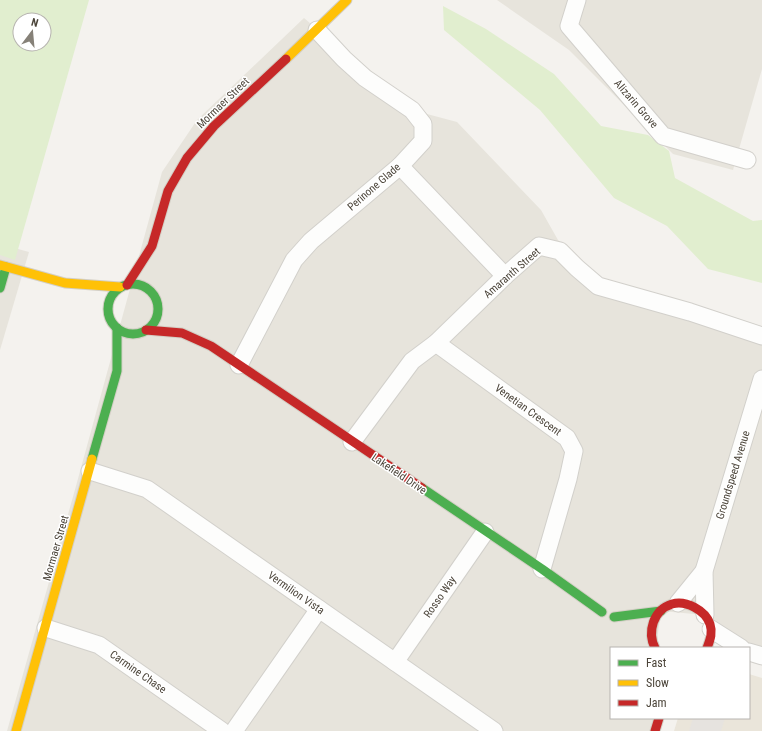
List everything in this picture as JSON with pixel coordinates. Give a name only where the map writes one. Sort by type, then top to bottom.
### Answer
[{"type":"street","name":"Mormaer Street","points":[[152,262],[152,246],[168,191],[187,158],[214,126],[347,0]]},
{"type":"street","name":"Alizarin Grove","points":[[577,0],[569,26],[663,136],[747,160]]},
{"type":"street","name":"Perinone Glade","points":[[239,365],[294,260],[311,241],[400,166],[423,141],[423,124],[412,110],[365,78],[344,59],[317,30]]},
{"type":"street","points":[[400,166],[505,276]]},
{"type":"street","name":"Mormaer Street","points":[[123,286],[152,246]]},
{"type":"street","name":"Amaranth Street","points":[[352,442],[412,361],[436,343],[505,276],[540,246],[560,251],[598,286],[690,312],[762,336]]},
{"type":"street","points":[[0,288],[3,266],[66,283],[123,286],[140,285],[147,288],[156,299],[158,306],[156,320],[144,331],[133,346]]},
{"type":"street","points":[[152,277],[152,293]]},
{"type":"street","points":[[66,283],[84,295]]},
{"type":"street","points":[[123,286],[111,297],[108,304],[110,319],[117,328],[127,333],[144,331]]},
{"type":"street","points":[[96,304],[108,312]]},
{"type":"street","name":"Lakefield Drive","points":[[158,306],[182,333]]},
{"type":"street","name":"Mormaer Street","points":[[16,731],[117,371],[117,328]]},
{"type":"street","name":"Lakefield Drive","points":[[144,331],[182,333],[211,346],[485,532],[614,617],[661,611],[678,603]]},
{"type":"street","name":"Venetian Crescent","points":[[436,343],[567,438],[574,451],[568,479],[542,569]]},
{"type":"street","name":"Mormaer Street","points":[[117,371],[125,358]]},
{"type":"street","name":"Groundspeed Avenue","points":[[708,622],[704,571],[762,379]]},
{"type":"street","name":"Vermilion Vista","points":[[90,471],[147,489],[395,662],[471,725],[494,731]]},
{"type":"street","name":"Rosso Way","points":[[395,662],[485,532]]},
{"type":"street","name":"Groundspeed Avenue","points":[[678,603],[704,571]]},
{"type":"street","points":[[678,603],[698,608],[708,622],[740,647]]},
{"type":"street","points":[[234,731],[318,609]]},
{"type":"street","points":[[654,647],[648,635],[655,618],[661,611]]},
{"type":"street","points":[[707,647],[712,635],[708,622]]},
{"type":"street","name":"Carmine Chase","points":[[46,628],[99,645],[222,731]]},
{"type":"street","points":[[750,652],[762,656]]},
{"type":"street","points":[[655,731],[659,719]]},
{"type":"shaded area","points":[[497,0],[762,0],[762,69],[733,170],[673,154],[569,50]]},
{"type":"shaded area","points":[[304,18],[412,110],[457,122],[541,210],[558,240],[598,286],[762,336],[762,656],[705,615],[661,611],[656,647],[610,647],[610,719],[659,719],[655,731],[7,731],[162,172],[197,120]]},
{"type":"shaded area","points":[[0,244],[29,252],[0,350]]},
{"type":"shaded area","points":[[750,674],[762,678],[762,731],[674,731],[678,719],[750,719]]},
{"type":"shaded area","points":[[693,719],[725,719],[721,731],[689,731]]},
{"type":"green space","points":[[0,0],[89,0],[15,260],[0,255]]},
{"type":"green space","points":[[443,6],[486,29],[554,74],[601,126],[648,135],[669,151],[675,178],[753,221],[762,220],[762,283],[708,269],[667,226],[614,198],[540,110],[444,30]]},
{"type":"traffic: fast","points":[[0,288],[6,267]]},
{"type":"traffic: fast","points":[[133,284],[143,286],[151,291],[156,299],[158,309],[156,319],[151,327],[143,332],[133,334],[123,332],[115,327],[110,319],[108,309],[110,299],[115,291],[123,286],[133,284]]},
{"type":"traffic: fast","points":[[92,459],[117,371],[117,328]]},
{"type":"traffic: fast","points":[[422,488],[542,569],[602,612]]},
{"type":"traffic: fast","points":[[614,617],[661,611]]},
{"type":"traffic: slow","points":[[286,59],[347,0]]},
{"type":"traffic: slow","points":[[0,265],[65,283],[120,287]]},
{"type":"traffic: slow","points":[[16,731],[92,459]]},
{"type":"traffic: jam","points":[[127,285],[152,246],[168,191],[187,158],[214,126],[286,59]]},
{"type":"traffic: jam","points":[[146,330],[182,333],[211,346],[422,488]]},
{"type":"traffic: jam","points":[[655,647],[652,629],[656,616],[665,607],[677,603],[683,603],[694,607],[708,619],[711,633],[707,647]]},
{"type":"traffic: jam","points":[[655,731],[659,719]]}]
